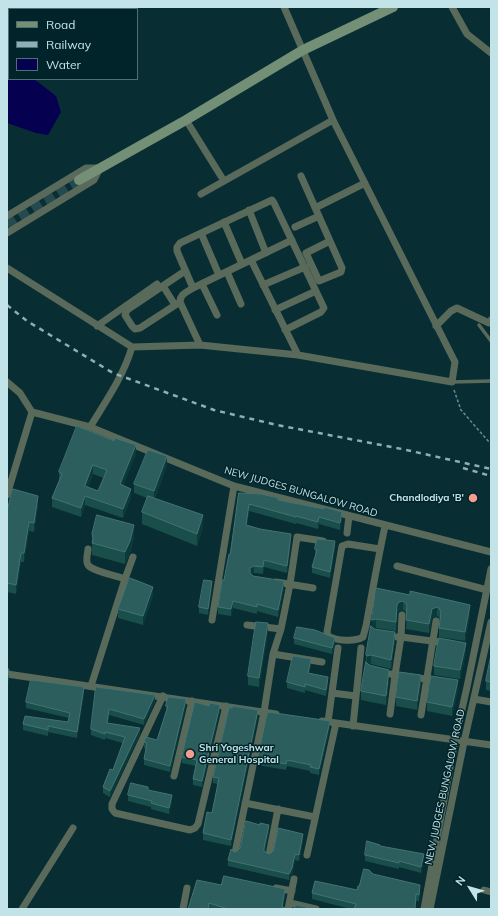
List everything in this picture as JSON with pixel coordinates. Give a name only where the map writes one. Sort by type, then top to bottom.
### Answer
[{"type":"street","points":[[7,268],[132,347],[200,345],[298,355],[452,382],[455,362],[333,120],[284,7]]},
{"type":"street","points":[[79,180],[186,120],[302,50],[393,7]]},
{"type":"street","points":[[452,7],[467,34],[491,53]]},
{"type":"street","points":[[186,120],[224,181]]},
{"type":"street","points":[[201,194],[333,120]]},
{"type":"street","points":[[7,216],[86,168],[100,168]]},
{"type":"street","points":[[7,234],[94,180],[100,168]]},
{"type":"street","points":[[301,176],[343,270],[319,281],[306,253],[307,251],[330,241]]},
{"type":"street","points":[[315,208],[365,183]]},
{"type":"street","points":[[193,288],[176,251],[180,243],[272,200],[324,308],[323,310],[285,330]]},
{"type":"street","points":[[249,210],[266,253]]},
{"type":"street","points":[[295,228],[319,216]]},
{"type":"street","points":[[224,222],[242,264]]},
{"type":"street","points":[[201,233],[219,276]]},
{"type":"street","points":[[160,285],[125,313],[135,329],[140,328],[177,303],[183,294],[193,288],[292,240]]},
{"type":"street","points":[[251,260],[298,355]]},
{"type":"street","points":[[263,285],[305,267]]},
{"type":"street","points":[[97,326],[160,285],[185,272]]},
{"type":"street","points":[[226,272],[241,304]]},
{"type":"street","points":[[202,284],[217,315]]},
{"type":"street","points":[[160,285],[177,303],[200,345]]},
{"type":"street","points":[[275,310],[316,291]]},
{"type":"street","points":[[436,326],[451,311],[457,308],[489,323],[491,320]]},
{"type":"street","points":[[90,427],[119,381],[127,364],[132,347]]},
{"type":"street","points":[[7,382],[20,393],[32,412],[7,495]]},
{"type":"street","name":"NEW JUDGES BUNGALOW ROAD","points":[[32,412],[90,427],[234,486],[491,552]]},
{"type":"street","points":[[212,620],[234,486]]},
{"type":"street","points":[[347,533],[349,516]]},
{"type":"street","points":[[380,549],[348,544],[342,546],[327,632],[328,636],[332,639],[358,640],[363,637],[385,526]]},
{"type":"street","points":[[235,853],[264,712],[273,654],[281,629],[290,584],[294,536],[323,541]]},
{"type":"street","points":[[88,549],[86,560],[88,565],[94,569],[125,579]]},
{"type":"street","points":[[91,686],[133,557]]},
{"type":"street","points":[[397,566],[486,590]]},
{"type":"street","points":[[424,909],[426,887],[455,740],[471,648],[491,569]]},
{"type":"street","points":[[268,581],[313,588]]},
{"type":"street","points":[[390,714],[401,637],[402,615]]},
{"type":"street","points":[[421,715],[436,621]]},
{"type":"street","name":"NEW JUDGES BUNGALOW ROAD","points":[[430,909],[464,742],[491,622]]},
{"type":"street","points":[[247,625],[281,629]]},
{"type":"street","points":[[388,635],[454,645]]},
{"type":"street","points":[[328,722],[338,648]]},
{"type":"street","points":[[354,726],[361,648]]},
{"type":"street","points":[[273,654],[322,662]]},
{"type":"street","points":[[383,672],[447,682]]},
{"type":"street","points":[[7,674],[285,715]]},
{"type":"street","points":[[332,694],[356,696]]},
{"type":"street","points":[[163,696],[112,804],[112,809],[115,813],[190,830],[195,828],[198,824],[226,706]]},
{"type":"street","points":[[474,699],[491,702]]},
{"type":"street","points":[[174,776],[192,701]]},
{"type":"street","points":[[313,720],[491,745]]},
{"type":"street","points":[[307,855],[336,723]]},
{"type":"street","points":[[245,803],[316,817]]},
{"type":"street","points":[[269,855],[278,809]]},
{"type":"street","points":[[22,909],[73,828]]},
{"type":"street","points":[[294,879],[289,906],[316,909]]},
{"type":"street","points":[[271,887],[292,891]]},
{"type":"street","points":[[183,909],[187,888]]},
{"type":"lane","points":[[479,325],[491,341]]},
{"type":"lane","points":[[452,382],[491,381]]},
{"type":"path","points":[[452,382],[461,410],[490,443]]},
{"type":"water","points":[[7,58],[8,80],[35,80],[56,96],[61,112],[48,135],[36,133],[7,123]]},
{"type":"building","points":[[77,426],[114,441],[115,438],[136,445],[120,484],[131,489],[123,509],[85,496],[81,508],[52,498],[62,474],[59,472]],"holes":[[[93,465],[107,470],[98,491],[85,486]]]},
{"type":"building","points":[[148,450],[167,456],[154,491],[134,484]]},
{"type":"building","points":[[13,489],[38,496],[34,523],[29,522],[24,553],[21,553],[16,585],[7,583],[7,511]]},
{"type":"building","points":[[239,493],[261,494],[278,498],[278,500],[324,509],[324,507],[342,512],[340,523],[319,517],[318,522],[249,504],[246,525],[291,534],[287,566],[264,560],[263,567],[254,566],[250,568],[250,573],[253,576],[284,581],[278,610],[257,604],[257,607],[233,601],[231,609],[218,607],[222,580],[224,580],[230,554]]},
{"type":"building","points":[[148,496],[203,515],[197,534],[142,512]]},
{"type":"building","points":[[97,515],[134,525],[130,541],[125,552],[92,543],[92,534]]},
{"type":"building","points":[[317,539],[335,541],[330,572],[312,567],[317,550],[315,549]]},
{"type":"building","points":[[130,578],[153,587],[143,616],[118,609]]},
{"type":"building","points":[[204,580],[212,581],[208,609],[199,607]]},
{"type":"building","points":[[376,588],[410,595],[410,591],[470,605],[465,632],[439,628],[441,612],[437,607],[432,609],[429,624],[406,620],[407,606],[403,601],[399,602],[397,605],[396,622],[376,619],[372,620]]},
{"type":"building","points":[[256,622],[268,623],[259,678],[248,676]]},
{"type":"building","points":[[371,626],[374,629],[395,632],[391,660],[366,655]]},
{"type":"building","points":[[297,627],[315,630],[335,638],[332,648],[294,638]]},
{"type":"building","points":[[439,638],[466,643],[460,670],[434,666]]},
{"type":"building","points":[[491,655],[491,682],[486,681]]},
{"type":"building","points":[[293,656],[311,659],[308,673],[328,677],[326,690],[305,684],[305,687],[287,682]]},
{"type":"building","points":[[366,662],[369,665],[389,670],[386,696],[361,691]]},
{"type":"building","points":[[7,669],[9,669],[7,685]]},
{"type":"building","points":[[399,672],[421,675],[417,701],[396,697]]},
{"type":"building","points":[[431,676],[458,680],[452,707],[427,702]]},
{"type":"building","points":[[31,680],[84,687],[77,732],[48,726],[48,730],[23,724],[25,716],[68,722],[70,713],[26,702]]},
{"type":"building","points":[[96,687],[155,695],[144,719],[109,709],[107,723],[140,728],[110,791],[103,787],[110,769],[113,770],[125,737],[105,732],[105,734],[91,729]]},
{"type":"building","points":[[168,697],[186,699],[170,766],[144,759],[147,743],[144,742],[146,737],[157,740],[168,706],[166,706]]},
{"type":"building","points":[[195,702],[209,706],[210,703],[220,705],[202,781],[193,779],[197,760],[182,757]]},
{"type":"building","points":[[232,706],[258,710],[231,840],[203,833],[207,812],[212,813],[219,778],[213,777],[229,708],[232,708]]},
{"type":"building","points":[[268,712],[330,721],[319,769],[310,767],[311,765],[287,760],[286,764],[258,759]]},
{"type":"building","points":[[131,783],[148,787],[148,790],[172,795],[169,808],[151,803],[152,801],[128,795]]},
{"type":"building","points":[[246,821],[260,825],[260,823],[269,825],[264,848],[264,851],[268,854],[274,850],[278,828],[303,834],[299,855],[295,854],[289,874],[228,860],[231,849],[236,852],[240,848]]},
{"type":"building","points":[[367,841],[380,846],[424,854],[421,867],[399,861],[399,863],[365,855]]},
{"type":"building","points":[[364,869],[369,870],[373,874],[420,885],[419,895],[416,894],[415,909],[354,909],[356,904],[312,893],[315,881],[357,890]]},
{"type":"building","points":[[224,876],[285,889],[282,907],[293,909],[228,909],[209,903],[208,909],[188,909],[197,880],[221,885]]},
{"type":"building","points":[[296,905],[315,909],[294,909]]},
{"type":"tunnel","points":[[7,225],[79,180]]},
{"type":"railway","points":[[7,305],[27,321],[113,373],[214,410],[277,425],[402,449],[491,469]]},
{"type":"railway","points":[[463,468],[491,476]]},
{"type":"place","name":"Chandlodiya 'B'","points":[[473,498]]},
{"type":"place","name":"Shri Yogeshwar General Hospital","points":[[190,754]]}]
